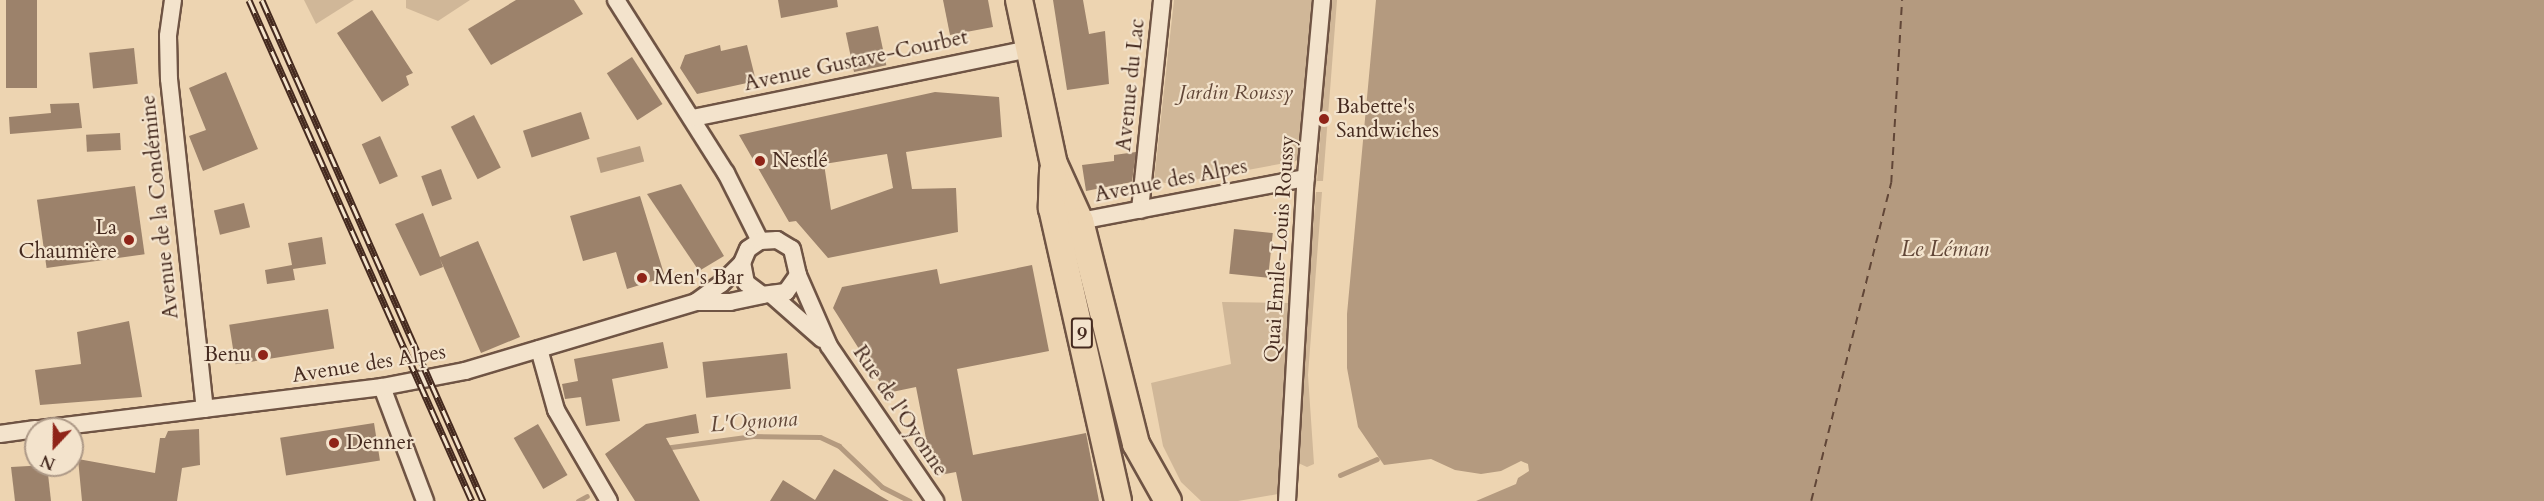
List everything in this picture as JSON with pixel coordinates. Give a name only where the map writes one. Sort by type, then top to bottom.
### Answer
[{"type":"main road","name":"9","points":[[1019,0],[1054,164],[1080,221],[1136,444],[1168,501]]},
{"type":"main road","name":"9","points":[[1054,164],[1052,208],[1119,501]]},
{"type":"street","name":"Avenue de la Condémine","points":[[173,0],[168,36],[169,79],[205,409]]},
{"type":"street","points":[[616,0],[726,173],[760,241]]},
{"type":"street","name":"Avenue du Lac","points":[[1140,210],[1162,0]]},
{"type":"street","name":"Quai Emile-Louis Roussy","points":[[1287,501],[1306,178],[1322,0]]},
{"type":"street","name":"Avenue Gustave-Courbet","points":[[693,118],[1028,49]]},
{"type":"street","name":"Avenue des Alpes","points":[[1080,221],[1306,178]]},
{"type":"street","points":[[777,240],[792,249],[798,275],[786,292],[768,296],[746,283],[742,262],[748,249],[760,241],[777,240]]},
{"type":"street","name":"Avenue des Alpes","points":[[696,302],[742,262]]},
{"type":"street","name":"Rue de l'Oyonne","points":[[798,275],[829,346],[935,501]]},
{"type":"street","name":"Avenue des Alpes","points":[[84,423],[382,387],[465,371],[696,302],[730,302],[768,296]]},
{"type":"street","name":"Rue de l'Oyonne","points":[[768,296],[829,346]]},
{"type":"street","points":[[539,349],[556,410],[609,501]]},
{"type":"street","points":[[382,387],[425,501]]},
{"type":"street","name":"Avenue des Alpes","points":[[0,434],[24,431]]},
{"type":"green space","points":[[304,0],[354,0],[316,24]]},
{"type":"green space","points":[[406,0],[470,0],[438,21],[406,8]]},
{"type":"green space","name":"Jardin Roussy","points":[[1174,0],[1314,0],[1300,156],[1296,161],[1172,184],[1154,181]]},
{"type":"green space","points":[[1330,0],[1337,0],[1323,181],[1317,181]]},
{"type":"green space","points":[[1316,192],[1322,192],[1308,375],[1314,464],[1307,467],[1296,462],[1297,425]]},
{"type":"green space","points":[[1222,302],[1292,303],[1278,494],[1238,501],[1201,501],[1181,482],[1163,446],[1151,383],[1231,364]]},
{"type":"water","name":"Le Léman","points":[[1376,0],[2544,0],[2544,501],[1476,501],[1516,484],[1518,478],[1529,471],[1528,464],[1521,461],[1501,471],[1481,474],[1455,470],[1431,459],[1384,465],[1358,427],[1347,368],[1347,314]]},
{"type":"water","points":[[640,146],[644,161],[601,173],[597,158]]},
{"type":"building","points":[[6,0],[37,0],[37,88],[6,88]]},
{"type":"building","points":[[516,0],[574,0],[583,14],[491,65],[468,29]]},
{"type":"building","points":[[778,0],[837,0],[838,7],[781,18]]},
{"type":"building","points":[[943,0],[988,0],[993,27],[950,35]]},
{"type":"building","points":[[1053,0],[1083,0],[1089,34],[1105,31],[1109,84],[1067,90]]},
{"type":"building","points":[[372,10],[413,73],[406,76],[409,85],[382,102],[337,33]]},
{"type":"building","points":[[878,26],[886,65],[854,72],[846,33]]},
{"type":"building","points":[[720,45],[721,51],[747,45],[756,81],[697,94],[680,68],[685,55]]},
{"type":"building","points":[[134,48],[138,84],[93,89],[89,53]]},
{"type":"building","points":[[632,57],[662,104],[637,120],[607,73]]},
{"type":"building","points":[[226,72],[258,149],[203,171],[189,136],[206,130],[189,88]]},
{"type":"building","points":[[935,92],[999,97],[1002,137],[906,152],[912,189],[956,188],[958,232],[828,258],[796,221],[789,222],[739,135]],"holes":[[[887,154],[893,188],[831,210],[824,164]]]},
{"type":"building","points":[[79,103],[82,128],[10,134],[9,117],[51,113],[50,104]]},
{"type":"building","points":[[581,112],[590,139],[532,157],[523,131]]},
{"type":"building","points":[[474,115],[501,168],[478,179],[451,127]]},
{"type":"building","points":[[120,133],[121,150],[87,152],[86,135]]},
{"type":"building","points":[[380,136],[398,176],[380,184],[362,144]]},
{"type":"building","points":[[1136,152],[1132,182],[1086,191],[1082,165],[1114,161],[1114,155]]},
{"type":"building","points":[[441,169],[452,199],[432,206],[421,176]]},
{"type":"building","points":[[681,184],[724,256],[699,271],[647,194]]},
{"type":"building","points":[[135,186],[145,254],[47,268],[37,200]]},
{"type":"building","points":[[640,196],[665,277],[627,289],[616,252],[583,261],[570,216]]},
{"type":"building","points":[[244,203],[250,227],[220,235],[214,210]]},
{"type":"building","points":[[423,213],[440,257],[478,241],[520,337],[481,353],[440,259],[443,267],[420,276],[395,224]]},
{"type":"building","points":[[1234,229],[1273,233],[1268,278],[1229,274]]},
{"type":"building","points":[[322,237],[326,264],[293,269],[295,280],[267,284],[265,270],[292,265],[288,243]]},
{"type":"building","points":[[1032,265],[1049,351],[957,369],[973,455],[1086,433],[1099,501],[962,501],[956,472],[940,475],[936,453],[929,454],[916,387],[887,393],[833,308],[842,287],[937,269],[940,284]]},
{"type":"building","points":[[328,309],[334,349],[235,364],[229,325]]},
{"type":"building","points":[[129,321],[142,397],[40,405],[35,370],[81,364],[77,332]]},
{"type":"building","points":[[663,342],[668,368],[612,379],[620,421],[586,426],[581,397],[565,399],[562,384],[578,381],[574,359]]},
{"type":"building","points":[[787,353],[791,389],[706,398],[702,362]]},
{"type":"building","points":[[696,414],[699,433],[666,438],[700,501],[635,501],[605,454],[646,424]]},
{"type":"building","points":[[374,423],[380,461],[286,475],[280,438]]},
{"type":"building","points":[[538,424],[568,475],[543,489],[514,438]]},
{"type":"building","points":[[199,429],[200,465],[182,468],[177,501],[82,501],[80,477],[84,477],[84,460],[155,473],[160,438],[165,438],[168,431]]},
{"type":"building","points":[[24,466],[24,477],[48,477],[51,501],[15,501],[11,467]]},
{"type":"building","points":[[834,469],[889,501],[770,501],[783,480],[815,500]]},
{"type":"waterway","name":"L'Ognona","points":[[664,448],[753,436],[820,437],[839,446],[882,487],[910,501]]},
{"type":"waterway","name":"L'Ognona","points":[[1340,475],[1377,459]]},
{"type":"waterway","name":"L'Ognona","points":[[578,501],[587,496]]},
{"type":"ferry route","points":[[1811,501],[1891,183],[1902,0]]},
{"type":"railway","points":[[249,0],[472,501]]},
{"type":"railway","points":[[262,0],[483,501]]},
{"type":"place","name":"Babette's Sandwiches","points":[[1324,119]]},
{"type":"place","name":"Nestlé","points":[[760,161]]},
{"type":"place","name":"La Chaumière","points":[[129,240]]},
{"type":"place","name":"Men's Bar","points":[[642,278]]},
{"type":"place","name":"Benu","points":[[263,355]]},
{"type":"place","name":"Denner","points":[[334,443]]}]
